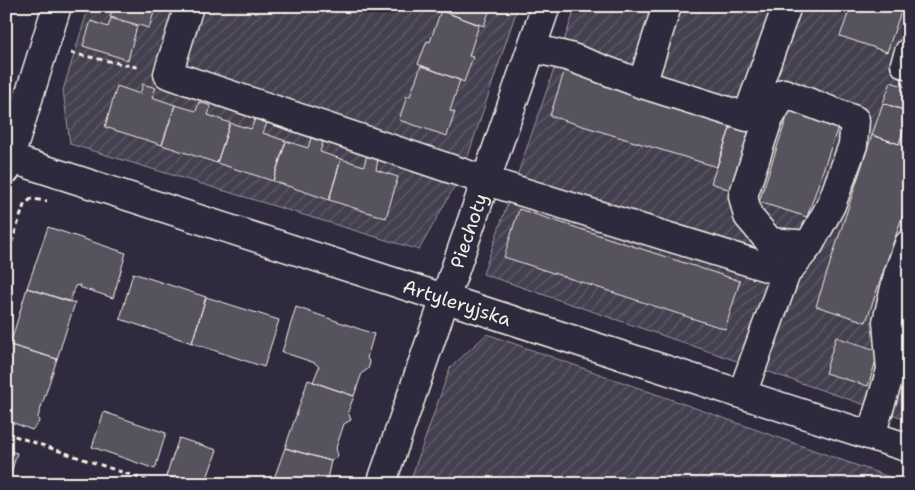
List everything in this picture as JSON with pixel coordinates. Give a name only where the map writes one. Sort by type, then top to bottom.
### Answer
[{"type":"street","points":[[8,162],[57,6]]},
{"type":"street","points":[[189,6],[168,74],[486,181],[786,274]]},
{"type":"street","name":"Piechoty","points":[[381,484],[546,6]]},
{"type":"street","points":[[642,84],[667,6]]},
{"type":"street","points":[[532,48],[570,57],[642,84],[747,117],[787,6]]},
{"type":"street","points":[[742,394],[786,274],[809,245],[831,205],[852,145],[855,120],[784,93],[768,120],[743,196],[748,216],[770,242],[809,245]]},
{"type":"street","name":"Artyleryjska","points":[[8,162],[446,298],[909,448]]},
{"type":"street","points":[[871,435],[891,370],[887,322],[898,275],[909,244]]},
{"type":"path","points":[[44,47],[168,74]]},
{"type":"path","points":[[6,260],[24,205],[32,199],[54,204]]},
{"type":"path","points":[[6,432],[157,484]]},
{"type":"shaded area","points":[[89,6],[518,6],[463,171],[419,250],[70,144],[63,90]]},
{"type":"shaded area","points":[[576,6],[909,6],[909,420],[483,274]]},
{"type":"shaded area","points":[[487,334],[909,484],[409,484],[450,368]]},
{"type":"building","points":[[113,6],[156,6],[149,28],[110,17]]},
{"type":"building","points":[[439,6],[491,6],[484,26],[438,10]]},
{"type":"building","points":[[851,6],[903,6],[887,52],[840,36]]},
{"type":"building","points":[[441,10],[479,25],[469,56],[473,57],[464,82],[418,64],[427,41],[430,42]]},
{"type":"building","points":[[111,18],[137,26],[128,60],[83,46],[91,21],[108,27]]},
{"type":"building","points":[[421,66],[460,80],[450,111],[455,112],[447,136],[399,120],[407,96],[410,96]]},
{"type":"building","points":[[565,69],[732,123],[717,167],[550,116]]},
{"type":"building","points":[[891,82],[909,88],[909,112],[883,103]]},
{"type":"building","points":[[143,84],[156,88],[152,97],[175,105],[162,145],[105,127],[117,86],[140,94]]},
{"type":"building","points":[[199,102],[211,106],[208,115],[230,123],[217,163],[162,145],[175,105],[196,111]]},
{"type":"building","points":[[883,103],[909,112],[899,144],[872,135]]},
{"type":"building","points":[[790,108],[839,124],[807,217],[759,202]]},
{"type":"building","points":[[736,111],[765,120],[742,194],[711,183]]},
{"type":"building","points":[[908,118],[909,197],[866,322],[816,306],[872,135],[899,144]]},
{"type":"building","points":[[255,119],[267,123],[263,133],[286,141],[273,181],[217,163],[230,123],[251,129]]},
{"type":"building","points":[[311,138],[323,142],[320,152],[341,159],[329,200],[273,181],[286,141],[308,148]]},
{"type":"building","points":[[367,155],[378,159],[376,170],[398,177],[386,218],[329,200],[341,159],[364,166]]},
{"type":"building","points":[[519,209],[740,281],[725,329],[504,257]]},
{"type":"building","points":[[48,227],[126,253],[113,298],[79,287],[80,285],[75,286],[70,302],[27,288]]},
{"type":"building","points":[[133,273],[206,297],[192,343],[120,319]]},
{"type":"building","points":[[27,288],[75,303],[57,359],[10,345]]},
{"type":"building","points":[[206,297],[279,320],[264,367],[192,343]]},
{"type":"building","points":[[296,307],[374,334],[367,358],[370,363],[368,369],[362,373],[354,396],[313,382],[319,367],[315,363],[282,352]]},
{"type":"building","points":[[836,337],[879,351],[868,386],[825,373]]},
{"type":"building","points":[[10,345],[57,359],[38,417],[39,422],[32,430],[6,420],[6,357]]},
{"type":"building","points":[[308,380],[354,396],[348,412],[351,420],[344,424],[336,448],[338,456],[331,461],[285,448]]},
{"type":"building","points":[[104,412],[166,433],[155,469],[92,447]]},
{"type":"building","points":[[179,438],[217,450],[205,484],[190,484],[166,476]]},
{"type":"building","points":[[285,448],[331,461],[326,484],[272,484]]},
{"type":"building","points":[[6,450],[17,453],[8,484],[6,484]]}]
